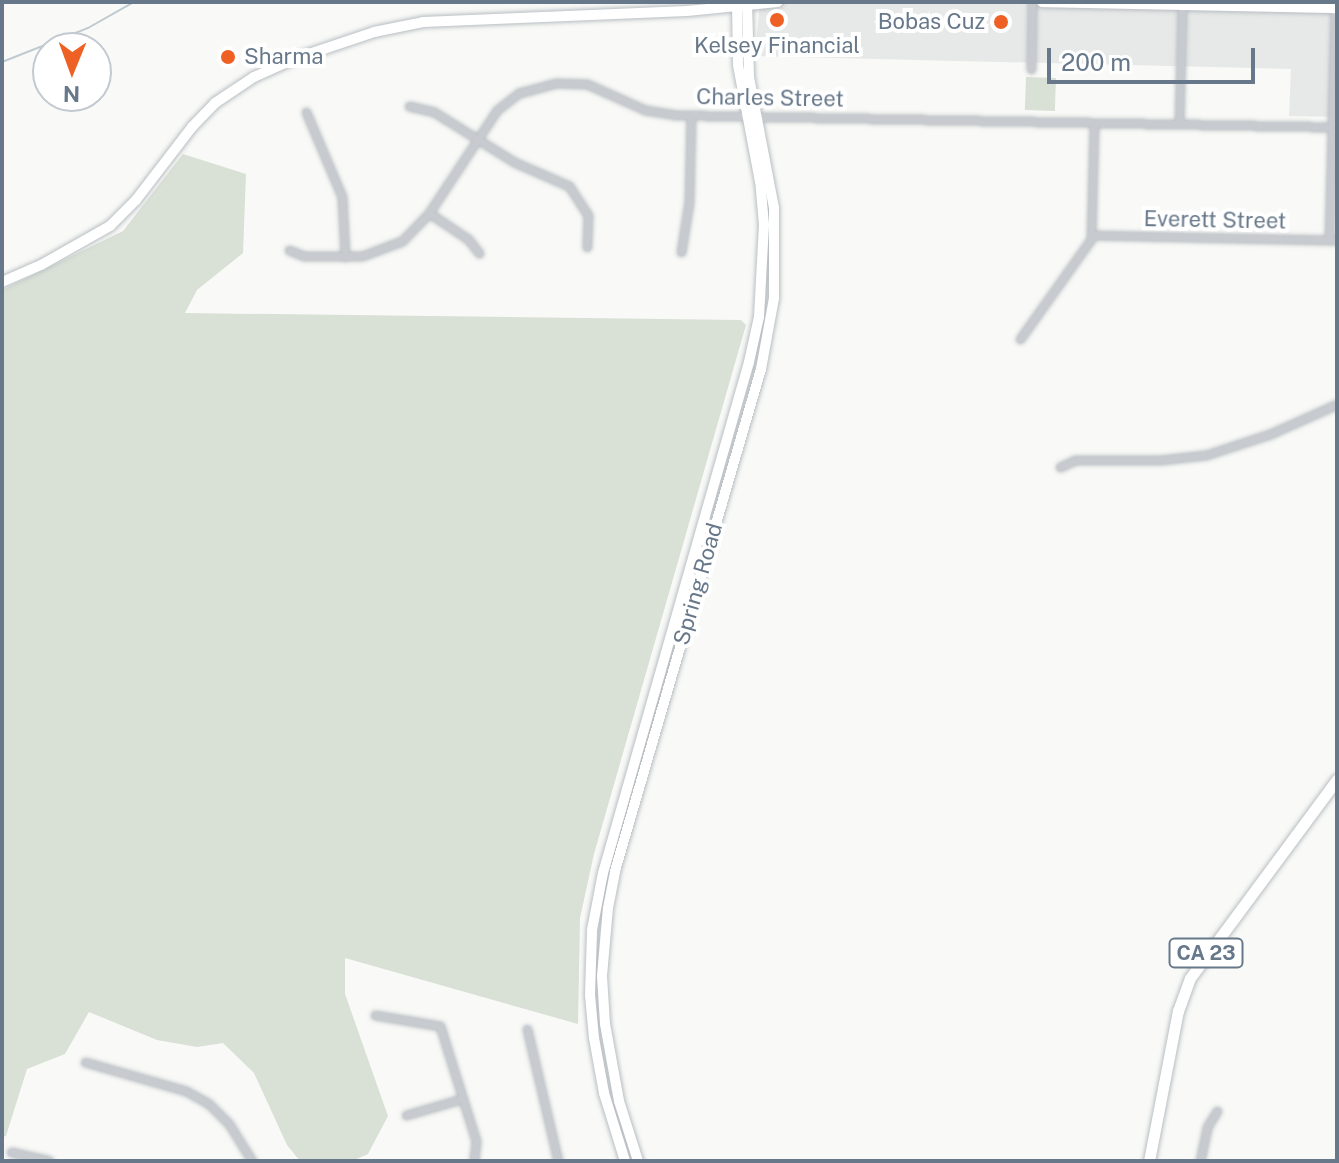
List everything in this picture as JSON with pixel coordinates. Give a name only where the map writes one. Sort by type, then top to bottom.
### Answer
[{"type":"main road","points":[[2,282],[41,265],[110,226],[136,200],[192,127],[215,103],[254,77],[294,59],[374,32],[423,22],[778,2]]},
{"type":"main road","points":[[1042,2],[1336,8]]},
{"type":"main road","name":"Spring Road","points":[[625,1161],[595,1047],[590,995],[592,930],[603,873],[756,332],[764,225],[742,4]]},
{"type":"main road","name":"Spring Road","points":[[638,1161],[609,1054],[603,1000],[605,933],[615,871],[770,324],[776,237],[770,179],[752,115]]},
{"type":"main road","name":"CA 23","points":[[1149,1161],[1178,1011],[1190,978],[1337,779]]},
{"type":"street","points":[[1031,69],[1032,2]]},
{"type":"street","points":[[1179,124],[1182,6]]},
{"type":"street","points":[[1333,240],[1336,8]]},
{"type":"street","name":"Charles Street","points":[[289,250],[304,256],[345,257],[369,255],[395,245],[416,229],[429,213],[476,139],[510,99],[531,88],[556,83],[600,88],[653,112],[691,115],[1335,127]]},
{"type":"street","points":[[409,106],[434,112],[514,162],[569,186],[588,215],[587,247]]},
{"type":"street","points":[[306,112],[342,197],[345,257]]},
{"type":"street","points":[[681,252],[689,202],[691,115]]},
{"type":"street","points":[[1020,339],[1092,235],[1094,123]]},
{"type":"street","points":[[429,213],[468,239],[479,253]]},
{"type":"street","name":"Everett Street","points":[[1092,235],[1333,240]]},
{"type":"street","points":[[1060,467],[1075,460],[1160,460],[1206,455],[1270,434],[1337,404]]},
{"type":"street","points":[[375,1015],[440,1026],[476,1141],[474,1161]]},
{"type":"street","points":[[527,1029],[558,1161]]},
{"type":"street","points":[[85,1062],[186,1091],[209,1104],[229,1124],[252,1161]]},
{"type":"street","points":[[406,1115],[461,1099]]},
{"type":"street","points":[[1200,1161],[1207,1127],[1217,1111]]},
{"type":"street","points":[[11,1152],[49,1161]]},
{"type":"shaded area","points":[[760,2],[1337,2],[1337,117],[1289,116],[1291,69],[755,56]]},
{"type":"shaded area","points":[[1026,77],[1056,78],[1055,111],[1025,110]]},
{"type":"shaded area","points":[[183,154],[246,174],[243,253],[197,290],[185,313],[741,320],[746,325],[594,854],[580,918],[578,1024],[345,958],[345,994],[388,1116],[368,1154],[352,1161],[300,1161],[287,1145],[254,1073],[223,1043],[197,1047],[157,1040],[89,1012],[65,1054],[27,1069],[6,1136],[2,1137],[2,290],[123,231]]},
{"type":"waterway","points":[[2,62],[88,28],[134,2]]},
{"type":"place","name":"Kelsey Financial","points":[[777,20]]},
{"type":"place","name":"Bobas Cuz","points":[[1001,22]]},
{"type":"place","name":"Sharma","points":[[228,57]]}]
